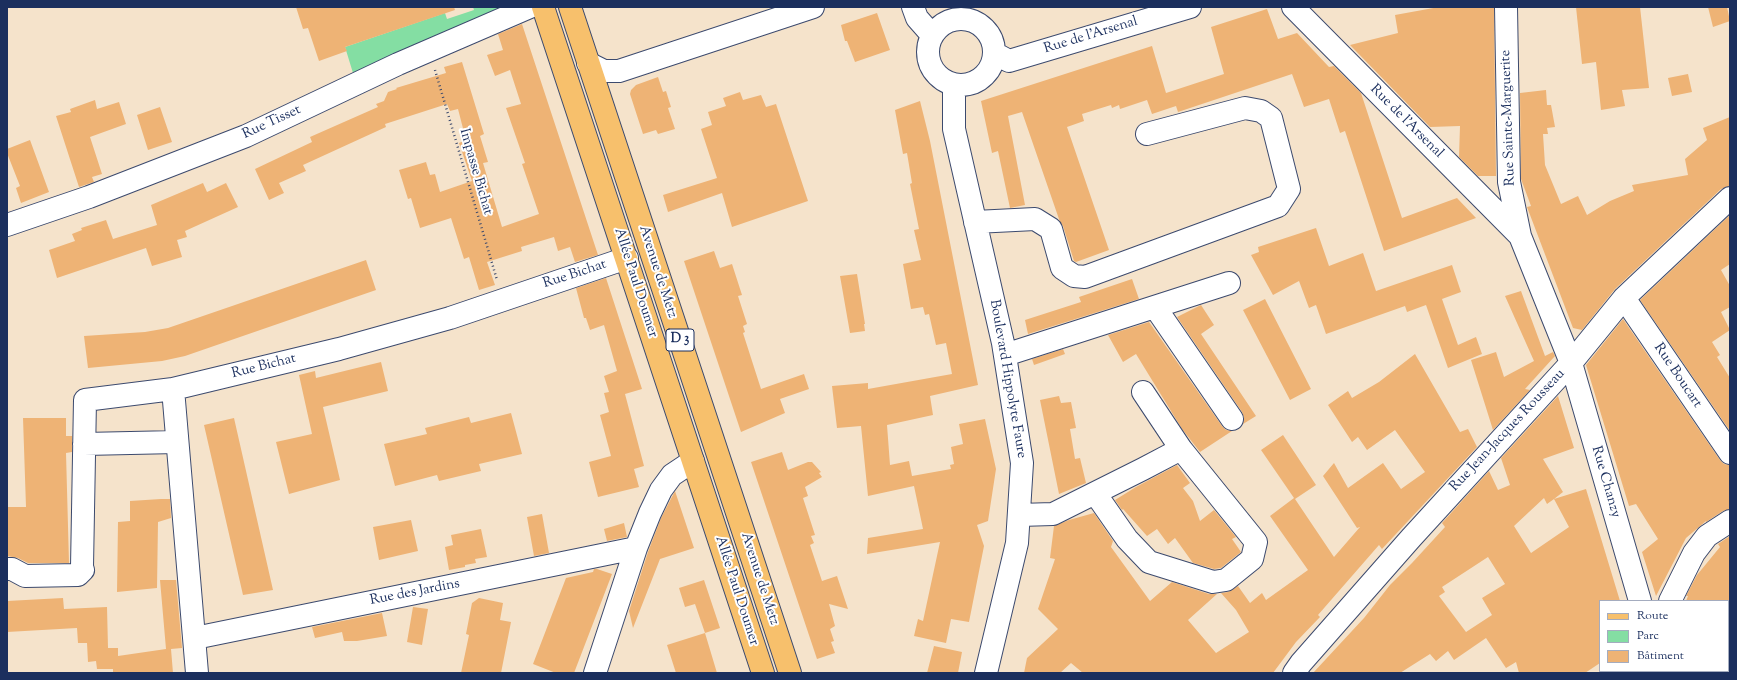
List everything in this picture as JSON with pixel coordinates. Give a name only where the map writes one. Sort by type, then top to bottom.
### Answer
[{"type":"main road","name":"Allée Paul Doumer","points":[[543,7],[763,673]]},
{"type":"main road","name":"Avenue de Metz","points":[[570,7],[790,673]]},
{"type":"street","name":"Rue Tisset","points":[[8,224],[89,197],[246,136],[429,51],[530,7]]},
{"type":"street","points":[[588,63],[604,71],[619,71],[813,7]]},
{"type":"street","points":[[913,7],[917,18],[932,35]]},
{"type":"street","name":"Rue de l'Arsenal","points":[[994,53],[1009,61],[1190,7]]},
{"type":"street","name":"Rue de l'Arsenal","points":[[1293,7],[1520,236]]},
{"type":"street","name":"Rue Sainte-Marguerite","points":[[1506,7],[1509,182],[1520,236],[1571,363]]},
{"type":"street","points":[[968,13],[984,28],[993,44],[994,53],[991,64],[985,74],[976,82],[965,85],[954,85],[944,81],[936,74],[930,65],[927,55],[928,44],[938,27],[947,21],[957,19],[968,13]]},
{"type":"street","name":"Boulevard Hippolyte Faure","points":[[954,85],[954,129],[1005,355],[1022,463],[1017,543],[986,673]]},
{"type":"street","points":[[975,222],[1035,219],[1051,229],[1062,268],[1074,276],[1084,277],[1278,206],[1289,189],[1271,118],[1260,111],[1245,108],[1146,134]]},
{"type":"street","name":"Rue Jean-Jacques Rousseau","points":[[1294,673],[1301,663],[1411,538],[1571,363],[1624,298],[1730,198]]},
{"type":"street","name":"Rue Bichat","points":[[84,444],[85,400],[173,389],[339,349],[450,318],[502,299],[627,258]]},
{"type":"street","points":[[1005,355],[1229,283]]},
{"type":"street","name":"Rue Boucart","points":[[1624,298],[1730,453]]},
{"type":"street","points":[[1154,306],[1232,419]]},
{"type":"street","name":"Rue Chanzy","points":[[1571,363],[1640,600]]},
{"type":"street","points":[[173,389],[197,673]]},
{"type":"street","points":[[1095,492],[1127,539],[1149,562],[1212,582],[1226,580],[1252,559],[1256,542],[1181,448],[1143,392]]},
{"type":"street","points":[[7,569],[12,569],[25,576],[78,575],[83,570],[84,444],[178,442]]},
{"type":"street","points":[[1018,515],[1053,514],[1181,448]]},
{"type":"street","points":[[595,673],[636,548],[661,490],[672,475],[693,461]]},
{"type":"street","points":[[1670,600],[1694,553],[1707,536],[1730,521]]},
{"type":"street","name":"Rue des Jardins","points":[[195,638],[636,548]]},
{"type":"path","name":"Impasse Bichat","points":[[429,51],[502,299]]},
{"type":"green space","points":[[473,7],[509,7],[353,73],[345,47],[445,13],[447,19],[474,10]]},
{"type":"building","points":[[296,7],[454,7],[455,10],[345,47],[347,51],[319,61],[308,28],[303,29]]},
{"type":"building","points":[[1439,7],[1494,7],[1496,176],[1478,176],[1459,157],[1460,126],[1430,127],[1350,45],[1398,33],[1395,15]]},
{"type":"building","points":[[1576,7],[1640,7],[1649,88],[1622,90],[1625,106],[1601,110],[1596,62],[1582,64]]},
{"type":"building","points":[[1708,7],[1727,7],[1730,21],[1713,27]]},
{"type":"building","points":[[1267,9],[1278,39],[1297,33],[1329,67],[1334,66],[1361,93],[1402,218],[1457,198],[1476,218],[1384,251],[1345,131],[1340,133],[1329,99],[1304,107],[1292,74],[1178,112],[1176,106],[1152,114],[1147,100],[1120,109],[1119,105],[1112,108],[1111,105],[1082,114],[1084,121],[1067,127],[1109,250],[1076,262],[1074,261],[1022,112],[1008,116],[1025,205],[1010,208],[998,151],[992,153],[981,101],[1152,46],[1166,93],[1224,74],[1211,27]]},
{"type":"building","points":[[877,13],[890,50],[855,62],[847,41],[845,41],[841,25]]},
{"type":"building","points":[[522,24],[598,255],[575,262],[570,247],[558,251],[554,237],[521,247],[522,251],[487,262],[495,285],[479,290],[469,257],[464,259],[451,218],[420,228],[411,198],[408,199],[399,170],[426,162],[430,175],[435,174],[440,192],[472,181],[459,143],[466,140],[458,109],[450,111],[447,104],[385,124],[386,127],[303,165],[306,171],[279,183],[284,193],[269,200],[255,169],[312,142],[310,137],[378,107],[376,104],[384,101],[388,92],[397,89],[396,88],[446,73],[444,67],[462,62],[484,134],[480,136],[488,162],[483,163],[502,227],[539,214],[522,164],[525,163],[506,108],[521,104],[510,70],[495,76],[487,55],[503,50],[498,34]]},
{"type":"building","points":[[1688,74],[1692,92],[1672,96],[1668,78]]},
{"type":"building","points":[[658,77],[663,92],[666,91],[671,107],[668,108],[675,129],[658,134],[656,130],[643,134],[630,94],[631,90],[636,85]]},
{"type":"building","points":[[1546,90],[1547,105],[1551,105],[1555,127],[1547,128],[1548,134],[1543,134],[1545,165],[1561,204],[1578,196],[1587,215],[1610,201],[1634,191],[1632,185],[1688,175],[1685,159],[1707,140],[1703,128],[1730,117],[1730,186],[1721,189],[1615,289],[1582,330],[1573,328],[1527,207],[1531,206],[1521,179],[1520,93]]},
{"type":"building","points":[[740,92],[743,100],[761,95],[766,107],[776,104],[808,201],[732,227],[722,193],[668,212],[663,195],[717,178],[701,129],[712,125],[708,112],[726,106],[723,98]]},
{"type":"building","points":[[95,100],[97,109],[119,102],[126,124],[90,137],[102,174],[92,177],[94,182],[79,187],[56,116],[71,112],[70,109]]},
{"type":"building","points":[[920,101],[930,141],[978,385],[930,396],[933,415],[887,425],[890,465],[909,461],[912,476],[951,469],[950,465],[954,464],[951,447],[963,444],[959,424],[985,419],[996,469],[988,521],[977,525],[984,546],[969,622],[951,619],[946,643],[914,636],[918,619],[923,621],[940,542],[867,554],[868,538],[923,529],[914,486],[868,496],[861,426],[837,428],[832,386],[868,383],[868,389],[952,374],[946,343],[936,345],[929,314],[925,315],[923,307],[911,309],[903,264],[921,260],[914,230],[919,229],[910,184],[912,183],[907,153],[903,154],[895,110]]},
{"type":"building","points":[[160,107],[172,142],[148,150],[137,115]]},
{"type":"building","points":[[30,140],[49,192],[21,203],[16,188],[20,186],[7,153],[7,149]]},
{"type":"building","points":[[203,183],[207,192],[226,183],[238,207],[185,231],[187,237],[177,240],[182,257],[152,266],[146,248],[57,278],[49,250],[75,241],[72,234],[82,230],[81,228],[106,220],[113,239],[157,225],[151,205]]},
{"type":"building","points":[[1730,215],[1730,264],[1721,270],[1730,286],[1730,307],[1721,312],[1730,330],[1712,342],[1720,355],[1717,357],[1730,378],[1730,431],[1640,300]]},
{"type":"building","points":[[1316,228],[1329,266],[1363,253],[1376,291],[1452,265],[1461,292],[1442,299],[1458,345],[1476,337],[1482,354],[1448,368],[1426,305],[1407,312],[1405,306],[1326,334],[1316,305],[1309,308],[1299,281],[1273,295],[1251,255],[1259,252],[1258,247]]},
{"type":"building","points":[[714,251],[720,268],[732,264],[742,295],[738,296],[747,324],[743,326],[745,332],[743,333],[761,389],[804,374],[809,389],[780,399],[785,413],[741,432],[684,261]]},
{"type":"building","points":[[366,260],[376,290],[185,356],[162,361],[88,368],[84,336],[145,332],[168,328]]},
{"type":"building","points":[[857,274],[865,331],[850,333],[840,276]]},
{"type":"building","points":[[606,278],[642,389],[625,394],[644,466],[634,469],[639,487],[598,497],[589,462],[611,456],[600,415],[609,412],[604,393],[609,392],[604,376],[617,371],[604,325],[590,330],[586,318],[584,318],[576,288]]},
{"type":"building","points":[[1132,279],[1139,299],[1028,334],[1025,320],[1081,302],[1079,297]]},
{"type":"building","points":[[1521,291],[1545,356],[1553,352],[1555,356],[1525,389],[1530,390],[1493,430],[1471,360],[1496,352],[1504,377],[1534,361],[1505,296]]},
{"type":"building","points":[[1265,299],[1311,389],[1290,400],[1243,310]]},
{"type":"building","points":[[1201,305],[1214,325],[1201,334],[1256,416],[1243,424],[1244,418],[1242,412],[1177,317]]},
{"type":"building","points":[[1623,319],[1720,460],[1724,464],[1730,465],[1730,509],[1723,511],[1706,521],[1686,538],[1656,596],[1642,552],[1658,539],[1636,504],[1629,506],[1586,365]]},
{"type":"building","points":[[1149,322],[1222,426],[1226,430],[1232,431],[1200,452],[1182,429],[1136,354],[1123,362],[1108,335]]},
{"type":"building","points":[[1063,349],[1065,354],[1034,365],[1032,359]]},
{"type":"building","points":[[1415,354],[1460,432],[1468,429],[1477,447],[1382,549],[1379,545],[1318,615],[1320,617],[1296,642],[1273,673],[1083,673],[1071,663],[1060,673],[1024,673],[1027,658],[1058,629],[1038,609],[1055,559],[1050,558],[1054,526],[1094,513],[1113,541],[1111,547],[1150,601],[1172,582],[1209,594],[1217,594],[1188,620],[1216,653],[1249,632],[1236,610],[1221,593],[1228,592],[1238,586],[1250,603],[1262,593],[1266,600],[1308,570],[1270,516],[1294,498],[1261,450],[1283,435],[1316,485],[1295,499],[1334,557],[1360,527],[1357,528],[1323,476],[1334,463],[1348,488],[1383,463],[1401,489],[1425,472],[1395,430],[1367,450],[1358,437],[1352,442],[1328,405],[1348,391],[1352,398],[1379,382]]},
{"type":"building","points":[[381,362],[388,391],[323,407],[340,480],[289,494],[276,442],[312,434],[299,375],[315,371],[316,378]]},
{"type":"building","points":[[1059,396],[1061,403],[1071,402],[1076,428],[1070,429],[1075,459],[1080,458],[1086,483],[1059,494],[1040,400]]},
{"type":"building","points":[[1558,396],[1574,448],[1543,459],[1563,492],[1554,499],[1586,489],[1620,600],[1599,600],[1599,664],[1585,673],[1519,673],[1516,662],[1506,668],[1486,638],[1454,660],[1448,651],[1436,661],[1430,654],[1400,673],[1313,673],[1364,618],[1390,585],[1445,527],[1442,523],[1489,471],[1498,490],[1510,485],[1501,458]],"holes":[[[1544,498],[1547,504],[1554,499],[1569,527],[1531,553],[1514,526]],[[1488,557],[1505,584],[1482,598],[1492,615],[1466,632],[1439,596],[1445,592],[1442,587]]]},
{"type":"building","points":[[511,413],[522,454],[479,464],[481,471],[439,481],[437,475],[395,486],[384,444],[427,434],[425,428],[469,417],[471,423]]},
{"type":"building","points":[[23,418],[66,418],[66,436],[72,436],[72,452],[66,453],[69,563],[28,563],[18,558],[7,556],[7,507],[26,507]]},
{"type":"building","points":[[234,418],[273,590],[243,595],[204,425]]},
{"type":"building","points":[[782,452],[788,470],[808,462],[812,462],[821,472],[819,473],[822,477],[805,487],[808,496],[803,498],[815,535],[811,536],[814,543],[810,545],[822,581],[837,576],[848,609],[829,604],[835,626],[830,629],[834,641],[831,642],[835,653],[817,659],[751,462]]},
{"type":"building","points":[[1177,465],[1190,483],[1183,488],[1193,501],[1200,521],[1214,510],[1236,537],[1232,539],[1241,552],[1221,568],[1214,569],[1193,563],[1175,538],[1168,544],[1157,529],[1147,536],[1123,509],[1122,510],[1115,500]]},
{"type":"building","points":[[675,491],[694,548],[660,559],[633,628],[629,611],[648,552],[661,518]]},
{"type":"building","points":[[170,499],[171,518],[158,522],[157,588],[117,592],[118,522],[130,521],[130,501]]},
{"type":"building","points":[[542,514],[549,553],[534,556],[527,517]]},
{"type":"building","points":[[411,520],[418,551],[379,560],[373,527]]},
{"type":"building","points":[[624,523],[627,537],[607,541],[604,529]]},
{"type":"building","points":[[481,529],[487,557],[475,559],[476,563],[465,565],[465,567],[449,570],[445,547],[453,545],[451,535]]},
{"type":"building","points":[[1730,536],[1730,601],[1686,600],[1688,596],[1686,596],[1697,575],[1720,547],[1718,544]]},
{"type":"building","points":[[594,569],[612,574],[574,673],[556,673],[533,664],[566,578],[593,572]]},
{"type":"building","points":[[160,580],[176,580],[182,648],[171,649],[173,673],[113,673],[113,669],[97,669],[96,661],[88,662],[87,643],[78,643],[77,628],[7,632],[7,601],[63,598],[64,609],[107,607],[108,648],[118,648],[118,656],[166,649]]},
{"type":"building","points":[[704,580],[720,628],[705,633],[695,604],[685,607],[679,588]]},
{"type":"building","points":[[479,598],[503,603],[500,620],[511,622],[501,673],[461,673],[469,635],[466,634],[472,603]]},
{"type":"building","points":[[413,607],[428,609],[422,645],[407,642]]},
{"type":"building","points":[[382,613],[387,636],[357,641],[344,641],[342,632],[315,638],[312,627]]},
{"type":"building","points":[[705,633],[717,673],[676,673],[667,645]]},
{"type":"building","points":[[934,646],[962,652],[958,673],[927,673]]}]
